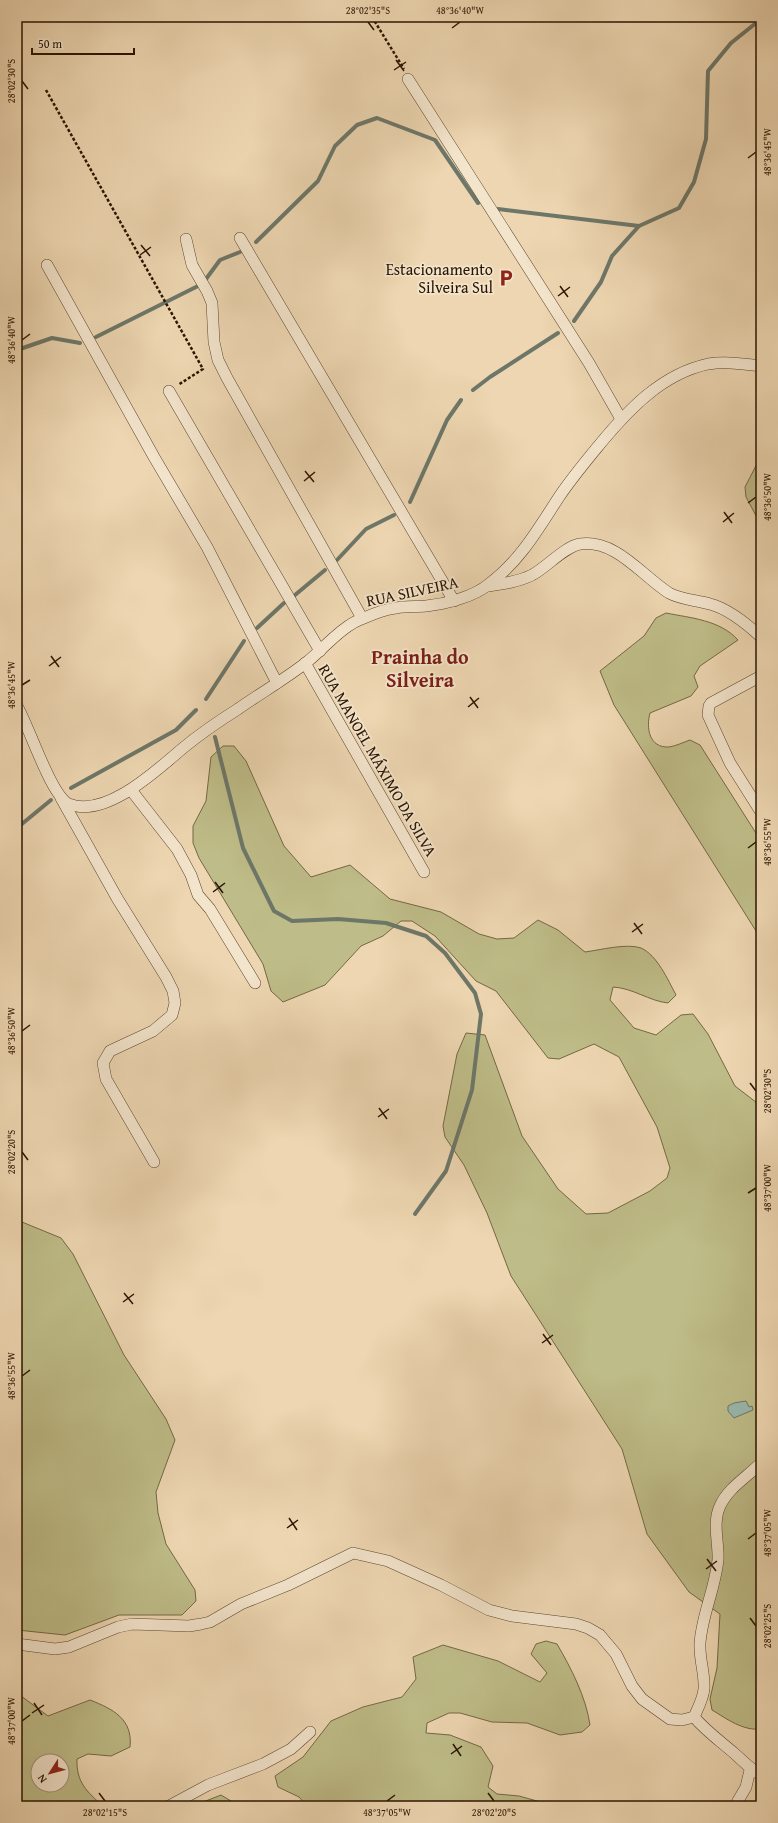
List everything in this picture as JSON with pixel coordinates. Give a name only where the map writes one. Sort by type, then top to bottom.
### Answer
[{"type":"street","points":[[408,79],[589,362],[622,419]]},
{"type":"street","points":[[240,238],[454,601]]},
{"type":"street","points":[[186,239],[192,265],[212,303],[214,342],[218,360],[362,618]]},
{"type":"street","points":[[47,265],[154,457],[207,547],[277,683]]},
{"type":"street","name":"RUA SILVEIRA","points":[[60,798],[69,804],[92,806],[105,802],[130,790],[155,773],[209,728],[305,663],[344,630],[362,618],[396,608],[429,606],[454,601],[488,586],[517,558],[530,542],[560,495],[622,419],[666,381],[686,371],[723,362],[761,366]]},
{"type":"street","points":[[170,391],[320,651]]},
{"type":"street","points":[[488,586],[507,583],[532,575],[574,546],[589,544],[617,553],[675,595],[709,604],[724,610],[761,637]]},
{"type":"street","name":"RUA MANOEL MÁXIMO DA SILVA","points":[[305,663],[424,872]]},
{"type":"street","points":[[761,676],[711,703],[708,710],[714,730],[730,763],[761,812]]},
{"type":"street","points":[[17,706],[28,727],[46,771],[91,855],[156,959],[173,991],[175,1003],[172,1015],[153,1031],[110,1051],[103,1063],[106,1079],[154,1162]]},
{"type":"street","points":[[130,790],[177,849],[191,875],[198,895],[213,914],[255,983]]},
{"type":"street","points":[[694,1717],[704,1689],[700,1642],[718,1560],[716,1525],[719,1508],[728,1492],[761,1463]]},
{"type":"street","points":[[17,1644],[55,1649],[70,1647],[118,1627],[132,1624],[189,1626],[210,1622],[241,1604],[288,1585],[353,1553],[372,1556],[394,1564],[441,1585],[489,1610],[512,1616],[576,1624],[588,1628],[600,1635],[616,1654],[632,1686],[642,1699],[670,1719],[682,1720],[694,1717]]},
{"type":"street","points":[[694,1717],[705,1730],[739,1758],[750,1770],[761,1775]]},
{"type":"street","points":[[169,1806],[208,1785],[263,1764],[291,1749],[310,1732]]},
{"type":"street","points":[[735,1806],[746,1787],[750,1770]]},
{"type":"path","points":[[372,17],[402,65],[408,79]]},
{"type":"path","points":[[46,90],[203,369],[170,391]]},
{"type":"shaded area","points":[[761,456],[761,525],[746,497],[745,487]]},
{"type":"shaded area","points":[[666,613],[695,618],[714,624],[731,633],[738,640],[700,666],[694,676],[698,687],[691,696],[650,713],[648,725],[650,736],[653,741],[662,746],[669,747],[690,740],[700,745],[761,841],[761,939],[614,705],[600,671],[644,636],[656,618]]},
{"type":"shaded area","points":[[223,746],[234,746],[246,761],[284,846],[311,877],[350,865],[390,899],[441,912],[479,934],[497,939],[514,938],[538,920],[558,930],[585,952],[628,946],[641,948],[647,951],[662,968],[676,995],[668,1003],[613,987],[610,1000],[634,1028],[656,1035],[681,1015],[693,1014],[708,1034],[735,1086],[761,1106],[761,1729],[742,1726],[712,1710],[710,1699],[717,1668],[720,1614],[689,1592],[647,1534],[622,1449],[511,1276],[487,1213],[464,1165],[445,1137],[443,1126],[457,1054],[466,1033],[485,1035],[522,1136],[558,1189],[586,1214],[608,1213],[650,1191],[667,1178],[670,1168],[657,1127],[619,1057],[594,1044],[559,1059],[548,1058],[496,991],[476,981],[435,936],[412,921],[401,921],[383,936],[361,946],[325,985],[283,1002],[271,991],[263,964],[199,858],[193,843],[193,826],[206,801],[211,757]]},
{"type":"shaded area","points":[[17,1220],[61,1238],[73,1254],[124,1355],[166,1419],[175,1440],[156,1492],[158,1513],[166,1544],[195,1590],[196,1601],[182,1615],[119,1615],[65,1635],[17,1630]]},
{"type":"shaded area","points":[[546,1641],[557,1644],[573,1673],[581,1693],[590,1725],[582,1732],[560,1735],[527,1723],[492,1722],[460,1713],[449,1713],[427,1723],[426,1733],[450,1735],[481,1747],[493,1766],[488,1787],[497,1794],[519,1796],[555,1806],[307,1806],[299,1797],[278,1787],[275,1776],[303,1757],[331,1721],[363,1707],[402,1697],[416,1679],[413,1657],[443,1645],[498,1661],[540,1682],[547,1673],[531,1654],[536,1644]]},
{"type":"shaded area","points":[[17,1693],[48,1716],[90,1700],[114,1711],[125,1722],[130,1737],[130,1747],[111,1756],[88,1754],[77,1759],[78,1774],[84,1786],[87,1791],[103,1806],[17,1806]]},
{"type":"shaded area","points":[[221,1795],[231,1801],[234,1806],[193,1806]]},
{"type":"water","points":[[746,1401],[749,1407],[752,1406],[753,1410],[734,1418],[728,1411],[728,1406],[734,1403]]},
{"type":"waterway","points":[[574,321],[601,282],[612,256],[639,226],[679,208],[694,182],[706,139],[708,71],[731,43],[761,19]]},
{"type":"waterway","points":[[256,242],[318,181],[335,146],[357,125],[377,118],[435,140],[478,203]]},
{"type":"waterway","points":[[498,209],[639,226]]},
{"type":"waterway","points":[[206,279],[220,260],[240,252]]},
{"type":"waterway","points":[[96,337],[198,286]]},
{"type":"waterway","points":[[473,390],[490,377],[558,333]]},
{"type":"waterway","points":[[17,350],[52,338],[80,343]]},
{"type":"waterway","points":[[410,502],[447,420],[461,400]]},
{"type":"waterway","points":[[337,560],[366,529],[394,515]]},
{"type":"waterway","points":[[295,595],[325,570]]},
{"type":"waterway","points":[[257,628],[284,603]]},
{"type":"waterway","points":[[206,699],[244,641]]},
{"type":"waterway","points":[[71,788],[176,730],[196,710]]},
{"type":"waterway","points":[[215,737],[243,848],[274,911],[292,921],[338,919],[386,923],[426,936],[445,953],[475,993],[481,1014],[472,1090],[446,1171],[415,1214]]},
{"type":"waterway","points":[[17,828],[51,800]]},
{"type":"place","name":"Estacionamento Silveira Sul","points":[[506,278]]},
{"type":"district","name":"Prainha do Silveira","points":[[420,668]]}]
